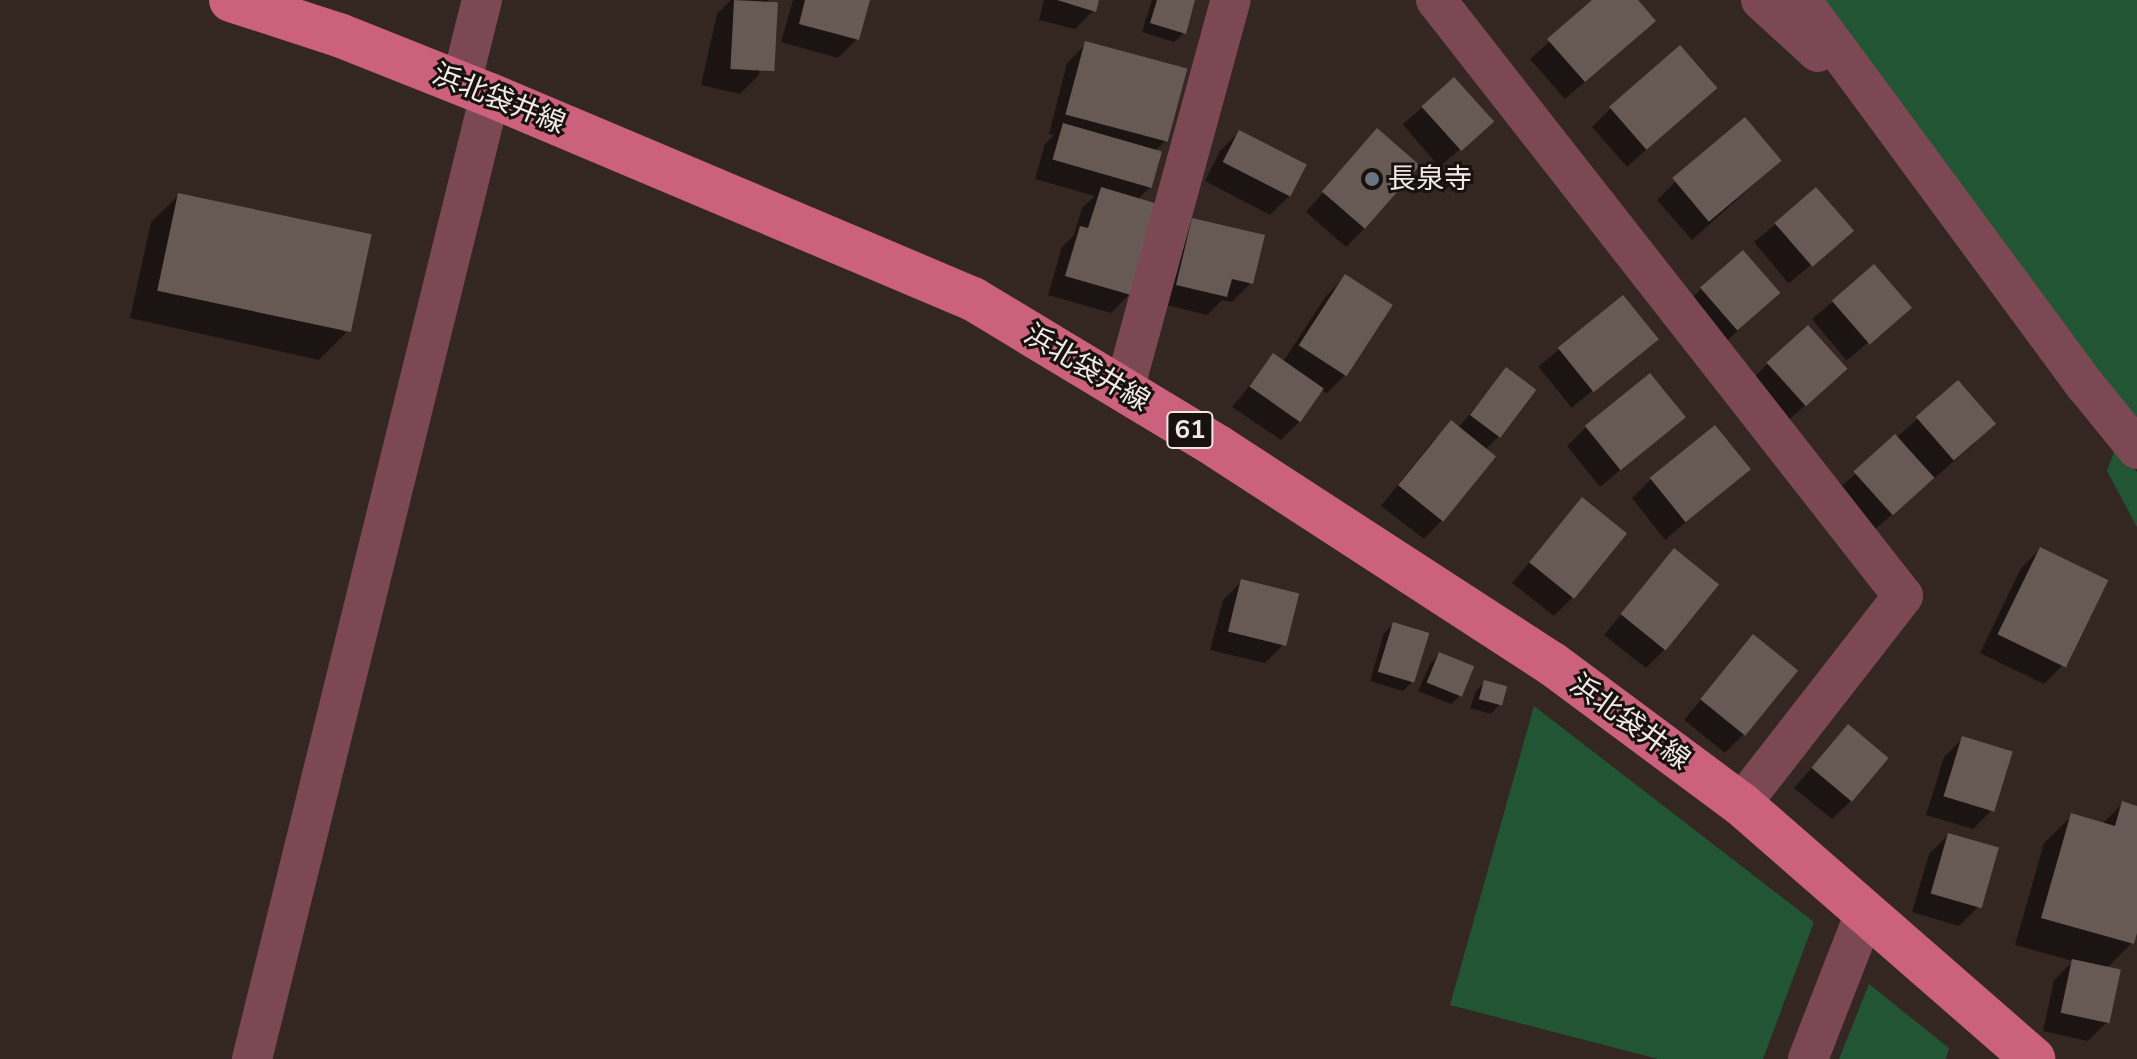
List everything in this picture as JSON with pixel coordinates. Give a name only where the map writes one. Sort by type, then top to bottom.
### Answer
[{"type":"main road","name":"浜北袋井線","points":[[231,0],[339,35],[476,90],[973,299],[1218,447],[1551,663],[1741,804],[2033,1059]]},
{"type":"street","points":[[252,1059],[476,90],[482,0]]},
{"type":"street","points":[[1124,390],[1231,0]]},
{"type":"street","points":[[1436,0],[1903,596],[1741,804]]},
{"type":"street","points":[[1761,0],[1881,109]]},
{"type":"street","points":[[1801,0],[2137,449]]},
{"type":"street","points":[[1808,1059],[1865,913]]},
{"type":"green space","points":[[1803,0],[2137,0],[2137,449]]},
{"type":"green space","points":[[2116,447],[2137,472],[2137,527],[2107,471]]},
{"type":"green space","points":[[1534,706],[1814,922],[1763,1059],[1658,1059],[1450,1005]]},
{"type":"green space","points":[[1869,984],[1949,1048],[1946,1059],[1839,1059]]},
{"type":"building","points":[[734,0],[778,2],[774,71],[730,69]]},
{"type":"building","points":[[805,0],[870,0],[859,40],[799,24]]},
{"type":"building","points":[[1057,0],[1099,0],[1096,12]]},
{"type":"building","points":[[1157,0],[1195,0],[1186,34],[1150,23]]},
{"type":"building","points":[[1592,0],[1638,0],[1656,21],[1585,82],[1547,39]]},
{"type":"building","points":[[1085,41],[1187,68],[1168,142],[1065,114]]},
{"type":"building","points":[[1680,45],[1717,88],[1646,150],[1609,107]]},
{"type":"building","points":[[1454,77],[1494,122],[1461,151],[1421,106]]},
{"type":"building","points":[[1745,117],[1782,161],[1709,222],[1672,178]]},
{"type":"building","points":[[1063,123],[1162,151],[1152,188],[1053,160]]},
{"type":"building","name":"長泉寺","points":[[1377,128],[1420,165],[1365,229],[1322,191]]},
{"type":"building","points":[[1239,130],[1307,165],[1290,197],[1223,162]]},
{"type":"building","points":[[1101,187],[1158,204],[1131,295],[1065,276],[1080,226],[1088,228]]},
{"type":"building","points":[[1816,187],[1854,231],[1813,267],[1774,223]]},
{"type":"building","points":[[178,193],[372,234],[351,332],[157,291]]},
{"type":"building","points":[[1192,218],[1265,235],[1253,284],[1232,279],[1227,297],[1176,285]]},
{"type":"building","points":[[1743,250],[1780,293],[1737,330],[1700,287]]},
{"type":"building","points":[[1874,264],[1912,308],[1870,345],[1832,301]]},
{"type":"building","points":[[1345,274],[1393,305],[1347,376],[1299,345]]},
{"type":"building","points":[[1623,295],[1659,339],[1594,392],[1558,348]]},
{"type":"building","points":[[1808,325],[1847,369],[1806,406],[1766,362]]},
{"type":"building","points":[[1273,353],[1324,389],[1300,422],[1249,387]]},
{"type":"building","points":[[1506,367],[1536,390],[1500,438],[1470,415]]},
{"type":"building","points":[[1650,373],[1686,417],[1621,470],[1585,426]]},
{"type":"building","points":[[1958,380],[1996,424],[1954,461],[1916,417]]},
{"type":"building","points":[[1451,420],[1496,457],[1443,522],[1398,485]]},
{"type":"building","points":[[1715,425],[1751,469],[1686,522],[1650,478]]},
{"type":"building","points":[[1895,434],[1934,478],[1893,515],[1853,471]]},
{"type":"building","points":[[1582,497],[1627,534],[1574,599],[1529,562]]},
{"type":"building","points":[[2040,547],[2108,580],[2066,667],[1997,634]]},
{"type":"building","points":[[1674,548],[1719,585],[1666,651],[1621,614]]},
{"type":"building","points":[[1241,579],[1299,594],[1286,646],[1228,631]]},
{"type":"building","points":[[1393,622],[1429,633],[1414,683],[1378,672]]},
{"type":"building","points":[[1753,634],[1798,671],[1745,736],[1700,699]]},
{"type":"building","points":[[1439,652],[1474,666],[1462,697],[1427,683]]},
{"type":"building","points":[[1484,680],[1507,686],[1502,706],[1479,699]]},
{"type":"building","points":[[1848,724],[1889,758],[1852,802],[1811,768]]},
{"type":"building","points":[[1962,736],[2013,751],[1994,812],[1944,796]]},
{"type":"building","points":[[2122,801],[2137,806],[2137,933],[2134,944],[2041,918],[2071,813],[2115,826]]},
{"type":"building","points":[[1948,833],[1999,848],[1982,908],[1931,894]]},
{"type":"building","points":[[2072,959],[2121,969],[2109,1023],[2061,1013]]},
{"type":"place","name":"長泉寺","points":[[1372,179]]}]
